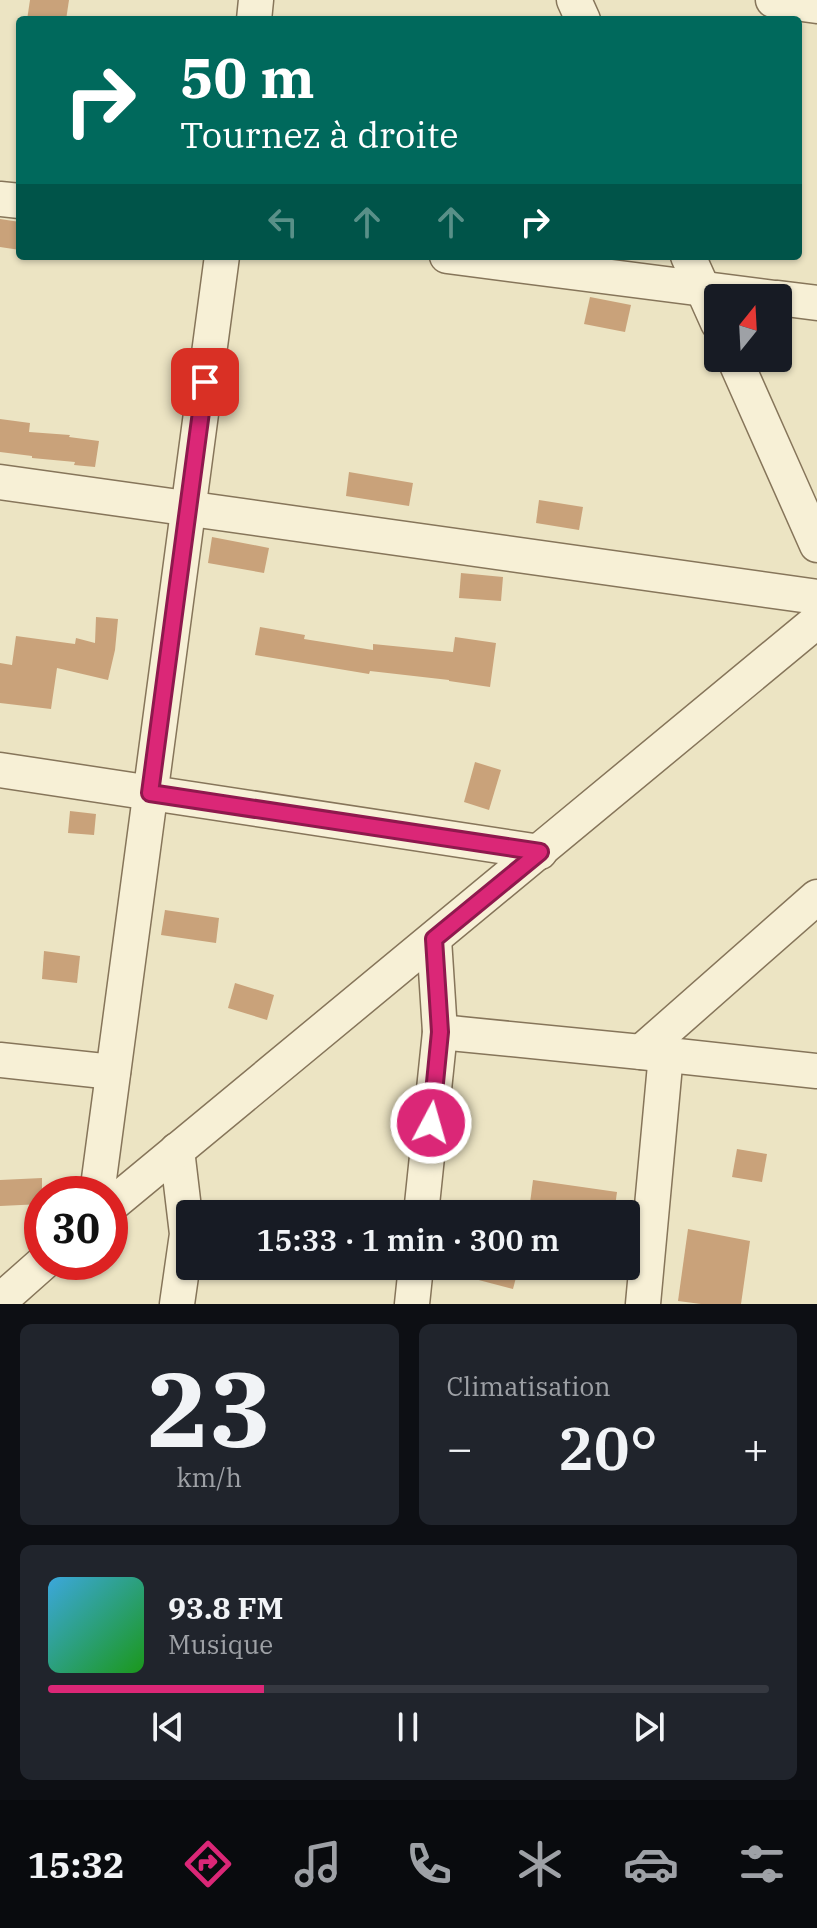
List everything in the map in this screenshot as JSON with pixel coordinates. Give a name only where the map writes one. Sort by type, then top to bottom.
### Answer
[{"type":"street","points":[[773,0],[817,6]]},
{"type":"street","points":[[99,1176],[221,260]]},
{"type":"street","points":[[478,260],[703,289]]},
{"type":"street","points":[[690,260],[703,289]]},
{"type":"street","points":[[792,300],[817,303]]},
{"type":"street","points":[[740,372],[817,545]]},
{"type":"street","points":[[0,482],[817,597]]},
{"type":"street","points":[[128,1191],[817,621]]},
{"type":"street","points":[[0,770],[540,852]]},
{"type":"street","points":[[643,1304],[654,1053],[817,897]]},
{"type":"street","points":[[422,1200],[440,1032],[434,939]]},
{"type":"street","points":[[440,1032],[817,1071]]},
{"type":"street","points":[[0,1060],[113,1072]]},
{"type":"street","points":[[177,1150],[187,1234],[177,1304]]},
{"type":"street","points":[[0,1301],[24,1280]]},
{"type":"street","points":[[412,1304],[415,1280]]},
{"type":"building","points":[[30,0],[69,0],[67,16],[28,16]]},
{"type":"building","points":[[0,219],[16,221],[16,249],[0,247]]},
{"type":"building","points":[[590,297],[631,305],[625,332],[584,324]]},
{"type":"building","points":[[0,419],[30,423],[29,432],[99,441],[95,467],[0,452]]},
{"type":"building","points":[[349,472],[413,483],[409,506],[346,496]]},
{"type":"building","points":[[539,500],[583,507],[579,530],[536,523]]},
{"type":"building","points":[[212,537],[269,548],[264,573],[208,563]]},
{"type":"building","points":[[461,573],[503,577],[501,601],[459,598]]},
{"type":"building","points":[[96,617],[118,619],[108,680],[57,668],[51,709],[0,703],[0,663],[12,665],[16,636],[75,644],[76,638],[95,643]]},
{"type":"building","points":[[260,627],[305,635],[304,639],[373,650],[373,644],[453,652],[455,637],[496,643],[490,687],[370,671],[369,674],[255,655]]},
{"type":"building","points":[[475,762],[501,770],[489,810],[464,802]]},
{"type":"building","points":[[70,811],[96,814],[94,835],[68,833]]},
{"type":"building","points":[[165,910],[219,918],[216,943],[161,935]]},
{"type":"building","points":[[44,951],[80,956],[77,983],[42,979]]},
{"type":"building","points":[[235,983],[274,995],[267,1020],[228,1008]]},
{"type":"building","points":[[737,1149],[767,1154],[762,1182],[732,1177]]},
{"type":"building","points":[[24,1179],[24,1205],[0,1206],[0,1180]]},
{"type":"building","points":[[533,1180],[617,1192],[616,1200],[530,1200]]},
{"type":"building","points":[[688,1229],[750,1241],[741,1304],[678,1301]]},
{"type":"building","points":[[479,1280],[515,1280],[513,1289]]},
{"type":"route","points":[[205,382],[150,793],[540,852],[434,939],[440,1032],[431,1123]]}]
